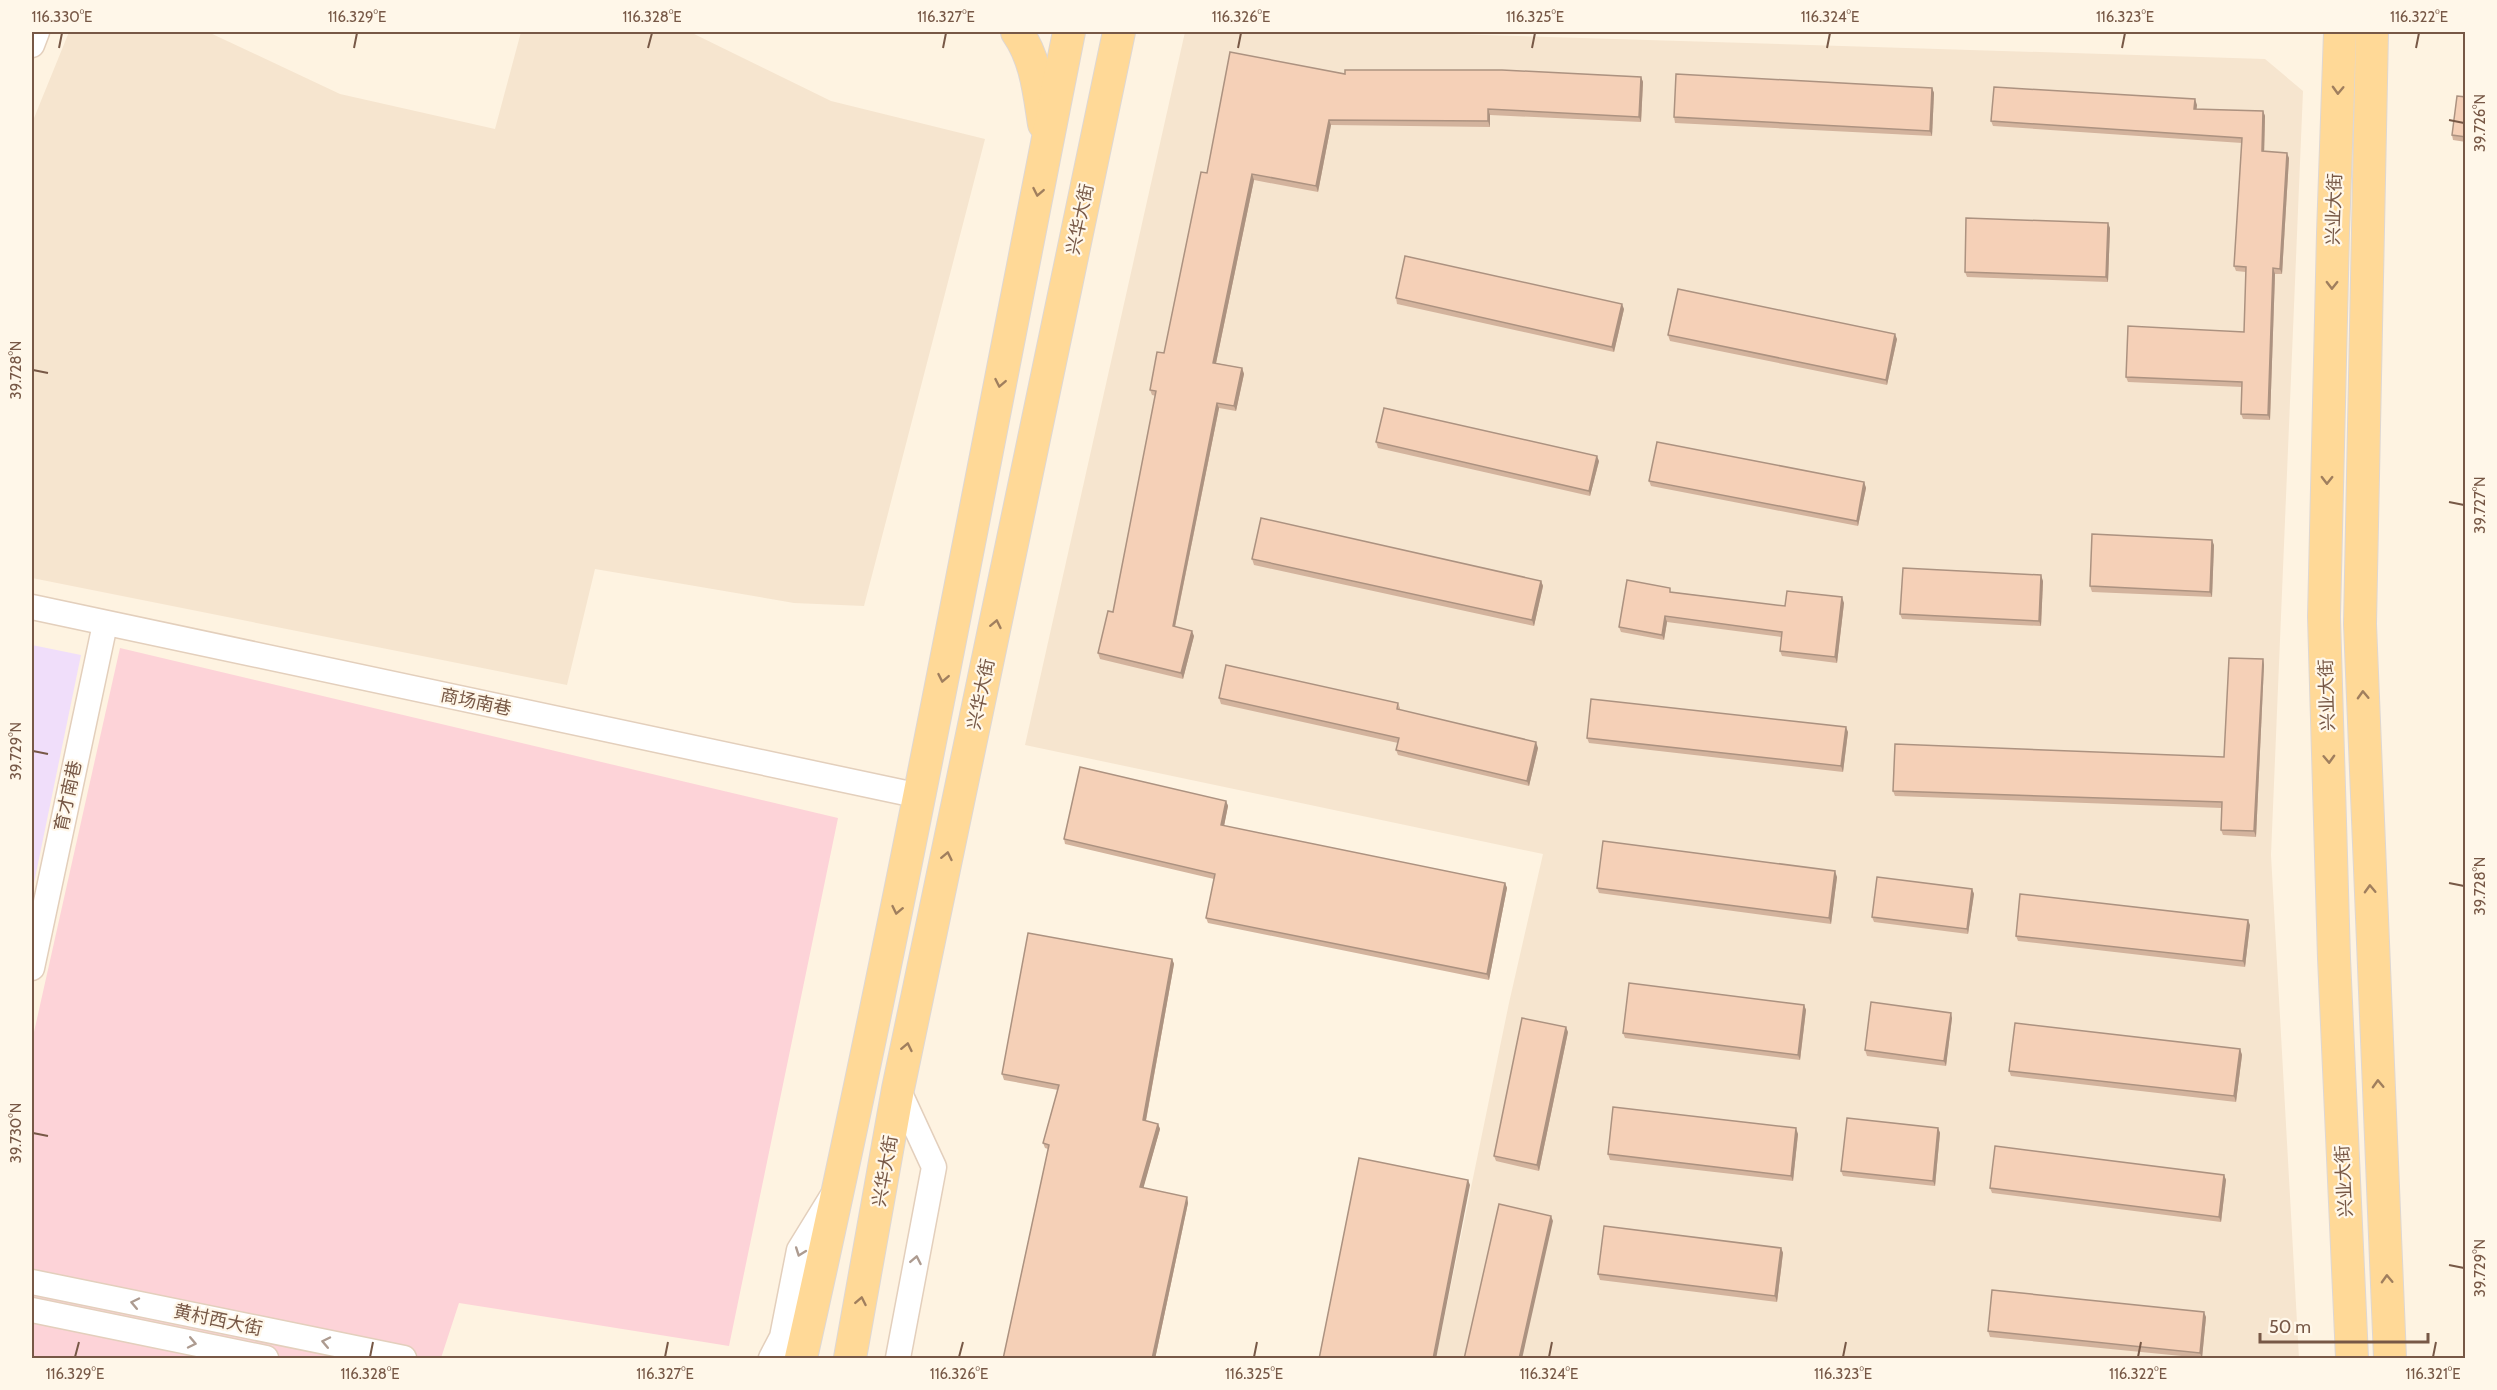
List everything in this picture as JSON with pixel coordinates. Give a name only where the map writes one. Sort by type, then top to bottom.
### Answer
[{"type":"main road","points":[[1017,32],[1027,47],[1037,81],[1047,142]]},
{"type":"main road","points":[[801,1359],[840,1184],[920,796],[1069,32]]},
{"type":"main road","name":"兴华大街","points":[[850,1359],[898,1089],[1119,32]]},
{"type":"main road","name":"兴业大街","points":[[2340,32],[2324,617],[2334,946],[2352,1359]]},
{"type":"main road","name":"兴业大街","points":[[2372,32],[2360,624],[2390,1359]]},
{"type":"street","points":[[32,45],[37,32]]},
{"type":"street","name":"商场南巷","points":[[32,607],[920,796]]},
{"type":"street","name":"育才南巷","points":[[32,968],[105,624]]},
{"type":"street","points":[[898,1089],[934,1167],[898,1359]]},
{"type":"street","points":[[771,1359],[782,1337],[799,1250],[840,1184]]},
{"type":"street","name":"黄村西大街","points":[[32,1282],[404,1359]]},
{"type":"street","name":"黄村西大街","points":[[32,1310],[266,1359]]},
{"type":"shaded area","points":[[69,32],[208,32],[340,94],[495,129],[521,32],[690,32],[831,101],[985,139],[864,606],[794,603],[595,569],[567,685],[32,578],[32,123]]},
{"type":"shaded area","points":[[1185,32],[1385,32],[2265,59],[2303,91],[2271,855],[2299,1358],[1436,1358],[1509,1003],[1543,854],[1025,745]]},
{"type":"shaded area","points":[[32,645],[81,655],[34,883],[32,883]]},
{"type":"shaded area","points":[[120,648],[838,818],[729,1346],[459,1303],[441,1358],[32,1358],[32,1041]]},
{"type":"building","points":[[1230,52],[1345,74],[1345,70],[1502,70],[1641,77],[1639,117],[1488,109],[1488,121],[1329,120],[1316,186],[1252,174],[1213,363],[1242,368],[1234,406],[1217,403],[1173,626],[1192,631],[1181,673],[1098,653],[1108,611],[1113,612],[1156,391],[1150,390],[1157,352],[1164,353],[1201,172],[1207,173]]},
{"type":"building","points":[[1676,74],[1932,88],[1930,131],[1674,117]]},
{"type":"building","points":[[1994,87],[2195,99],[2194,109],[2263,111],[2262,151],[2287,153],[2280,269],[2273,268],[2268,415],[2241,414],[2242,382],[2126,377],[2128,326],[2244,332],[2246,267],[2234,266],[2242,138],[1991,121]]},
{"type":"building","points":[[2457,96],[2466,97],[2466,137],[2452,135]]},
{"type":"building","points":[[1966,218],[2108,223],[2106,277],[1965,272]]},
{"type":"building","points":[[1405,256],[1622,304],[1612,347],[1396,298]]},
{"type":"building","points":[[1678,289],[1895,334],[1886,380],[1668,335]]},
{"type":"building","points":[[1384,408],[1597,456],[1589,491],[1376,442]]},
{"type":"building","points":[[1657,442],[1864,482],[1857,521],[1649,481]]},
{"type":"building","points":[[1261,518],[1541,581],[1532,620],[1252,559]]},
{"type":"building","points":[[2092,534],[2212,540],[2210,592],[2090,586]]},
{"type":"building","points":[[1903,568],[2041,575],[2039,621],[1900,614]]},
{"type":"building","points":[[1627,580],[1670,588],[1670,592],[1785,606],[1787,591],[1842,597],[1835,657],[1780,651],[1782,632],[1665,616],[1662,635],[1619,627]]},
{"type":"building","points":[[2229,658],[2263,659],[2254,831],[2221,830],[2222,802],[1893,791],[1895,744],[2224,757]]},
{"type":"building","points":[[1226,665],[1398,703],[1397,709],[1536,742],[1527,781],[1396,750],[1399,738],[1219,698]]},
{"type":"building","points":[[1591,699],[1846,727],[1841,766],[1587,738]]},
{"type":"building","points":[[1080,767],[1226,801],[1221,825],[1505,883],[1487,974],[1206,918],[1215,874],[1064,839]]},
{"type":"building","points":[[1603,841],[1835,871],[1829,918],[1597,888]]},
{"type":"building","points":[[1877,877],[1972,889],[1967,929],[1872,917]]},
{"type":"building","points":[[2020,894],[2248,920],[2243,961],[2016,936]]},
{"type":"building","points":[[1028,933],[1172,959],[1143,1120],[1158,1124],[1140,1187],[1187,1197],[1152,1359],[1003,1359],[1049,1145],[1043,1143],[1059,1085],[1002,1074]]},
{"type":"building","points":[[1629,983],[1804,1005],[1798,1055],[1623,1033]]},
{"type":"building","points":[[1871,1002],[1951,1013],[1944,1061],[1865,1050]]},
{"type":"building","points":[[1522,1018],[1566,1027],[1537,1165],[1494,1156]]},
{"type":"building","points":[[2015,1023],[2240,1049],[2234,1096],[2009,1071]]},
{"type":"building","points":[[1613,1107],[1796,1128],[1791,1176],[1608,1154]]},
{"type":"building","points":[[1847,1118],[1938,1128],[1933,1181],[1841,1171]]},
{"type":"building","points":[[1995,1146],[2224,1175],[2219,1217],[1990,1188]]},
{"type":"building","points":[[1359,1158],[1468,1180],[1433,1359],[1319,1359]]},
{"type":"building","points":[[1499,1204],[1551,1216],[1519,1359],[1464,1359]]},
{"type":"building","points":[[1604,1226],[1781,1248],[1775,1296],[1598,1274]]},
{"type":"building","points":[[1992,1290],[2204,1312],[2200,1353],[1988,1331]]}]
